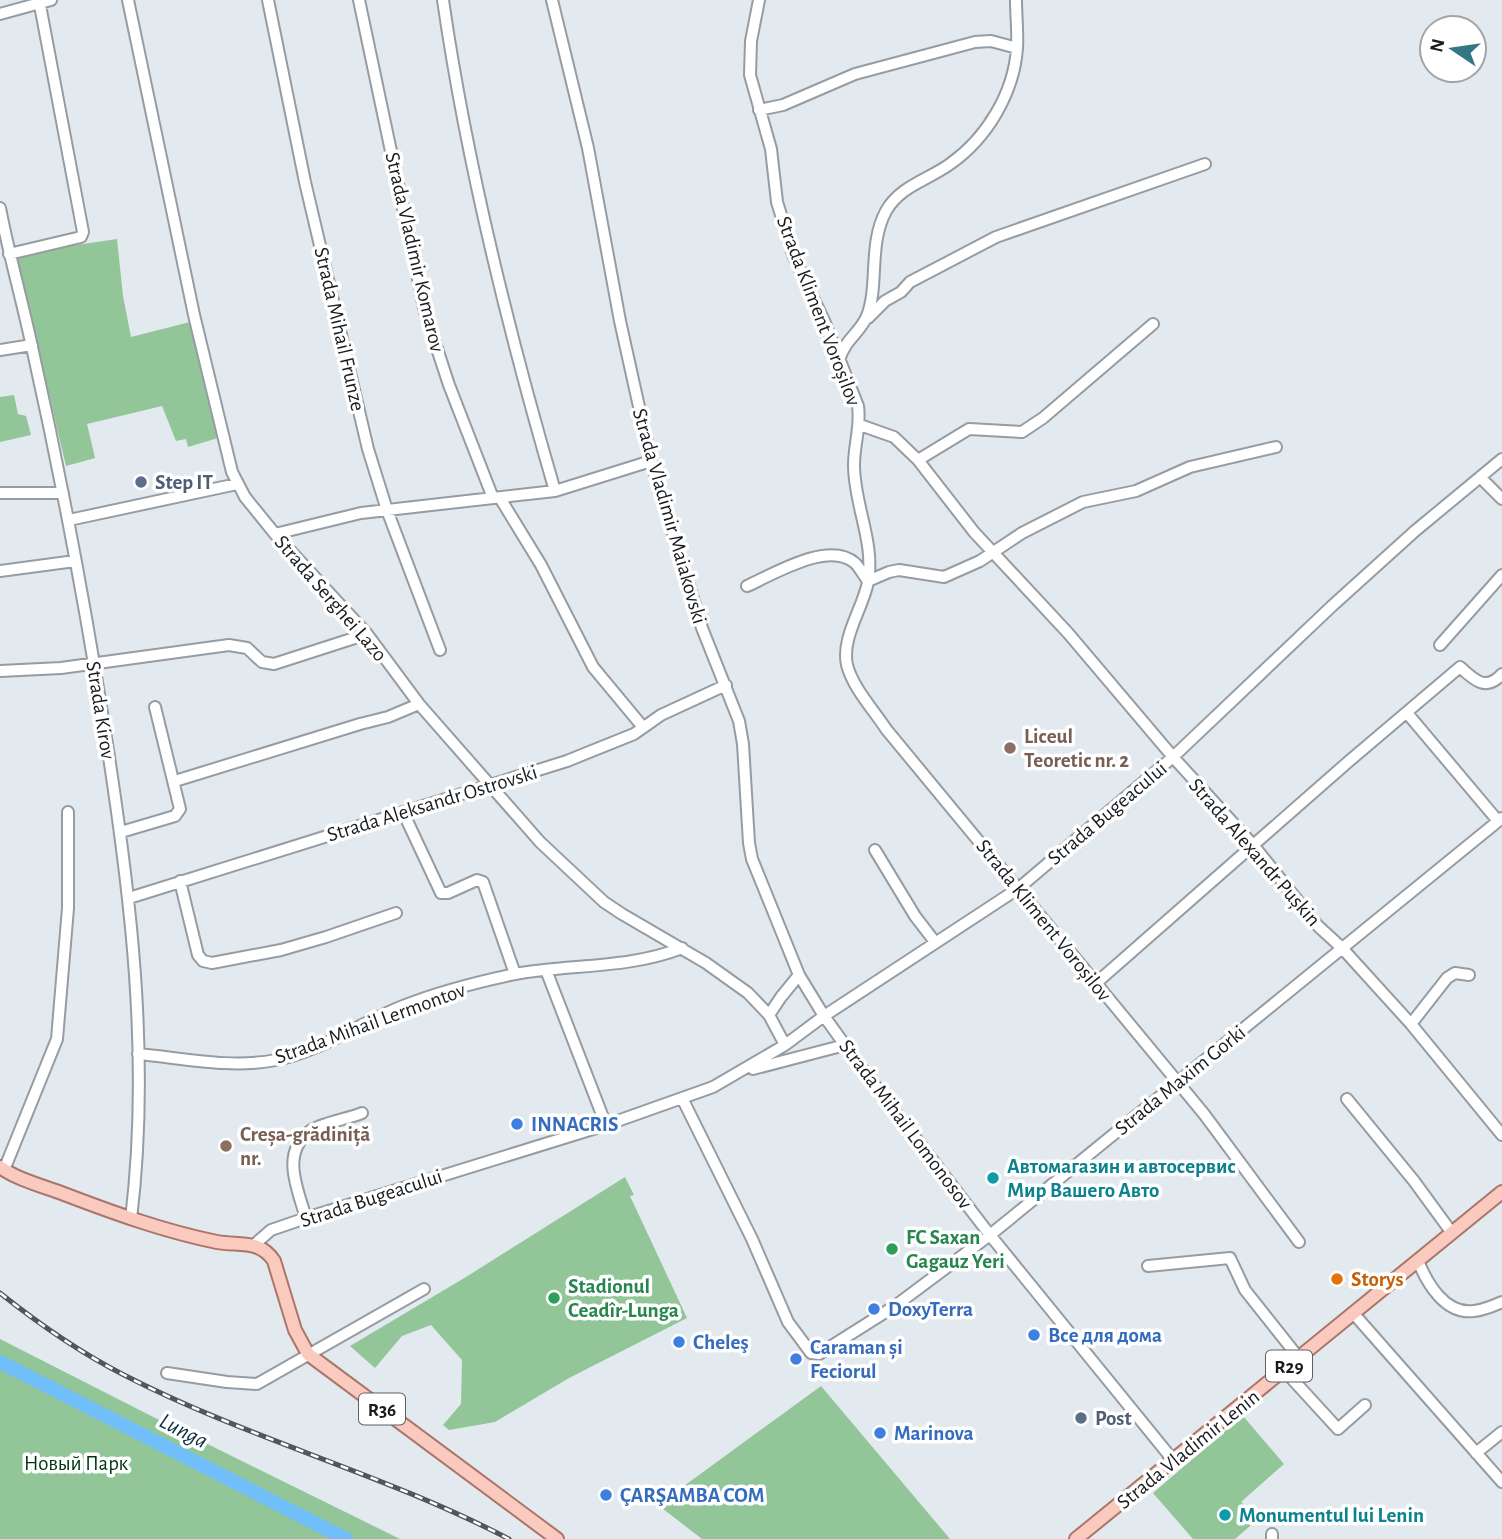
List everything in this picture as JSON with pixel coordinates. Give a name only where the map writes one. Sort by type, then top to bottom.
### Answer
[{"type":"main road","points":[[2,1168],[131,1219],[212,1241],[255,1244]]},
{"type":"main road","name":"Strada Vladimir Lenin","points":[[1076,1539],[1502,1192]]},
{"type":"main road","name":"R36","points":[[255,1244],[268,1252],[274,1261],[295,1330],[307,1354],[557,1539]]},
{"type":"street","name":"Strada Serghei Lazo","points":[[128,0],[194,315],[237,484],[245,498],[367,634],[419,704],[540,842],[604,902],[682,948],[748,993],[769,1015],[785,1045]]},
{"type":"street","name":"Strada Mihail Frunze","points":[[268,0],[305,181],[368,449],[387,510],[440,650]]},
{"type":"street","name":"Strada Vladimir Komarov","points":[[359,0],[425,312],[449,384],[497,498],[541,565],[593,667],[642,726]]},
{"type":"street","points":[[443,0],[475,178],[512,338],[555,491]]},
{"type":"street","name":"Strada Vladimir Maiakovski","points":[[552,0],[590,160],[620,321],[651,461],[685,579],[739,721],[752,859],[799,975],[824,1016]]},
{"type":"street","name":"Strada Kliment Voroșilov","points":[[759,0],[751,41],[750,75],[771,149],[777,202],[786,234],[858,407],[860,425],[854,464],[856,489],[867,534],[868,581],[847,645],[846,662],[851,677],[886,729],[1204,1114],[1299,1242]]},
{"type":"street","points":[[862,326],[870,305],[874,258],[887,210],[922,178],[948,165],[963,153],[992,121],[1004,101],[1017,48],[1016,0]]},
{"type":"street","points":[[0,14],[43,1],[83,232],[81,237],[69,241],[9,254]]},
{"type":"street","points":[[759,110],[783,105],[855,74],[975,42],[990,41],[1017,48]]},
{"type":"street","points":[[839,360],[849,339],[884,301],[901,292],[910,282],[996,237],[1205,164]]},
{"type":"street","name":"Strada Kirov","points":[[0,208],[69,520],[121,832],[129,898],[138,1054],[139,1137],[131,1219]]},
{"type":"street","points":[[918,460],[969,429],[1022,432],[1153,324]]},
{"type":"street","points":[[0,350],[32,345]]},
{"type":"street","name":"Strada Alexandr Pușkin","points":[[860,425],[894,438],[918,460],[974,533],[1077,643],[1173,757],[1254,846],[1318,926],[1342,948],[1411,1024],[1502,1135]]},
{"type":"street","points":[[747,586],[807,559],[829,555],[842,556],[856,563],[868,581],[899,570],[944,578],[1083,502],[1136,491],[1190,467],[1276,447]]},
{"type":"street","name":"Strada Bugeacului","points":[[255,1244],[271,1230],[606,1125],[712,1087],[744,1071],[1019,888],[1173,757],[1332,606],[1502,459]]},
{"type":"street","points":[[275,534],[334,518],[555,491],[651,461]]},
{"type":"street","points":[[1480,477],[1502,499]]},
{"type":"street","points":[[69,520],[237,484]]},
{"type":"street","points":[[0,493],[63,493]]},
{"type":"street","points":[[0,571],[75,561]]},
{"type":"street","points":[[1440,645],[1502,575]]},
{"type":"street","points":[[0,671],[94,664],[229,645],[247,648],[262,662],[274,664],[367,634]]},
{"type":"street","points":[[1096,984],[1460,667],[1478,683],[1496,681],[1502,674]]},
{"type":"street","name":"Strada Aleksandr Ostrovski","points":[[129,898],[566,761],[634,734],[642,726],[726,685]]},
{"type":"street","points":[[175,781],[360,724],[388,718],[419,704]]},
{"type":"street","points":[[121,832],[175,816],[180,809],[155,707]]},
{"type":"street","points":[[1407,713],[1500,819]]},
{"type":"street","points":[[2,1168],[49,1063],[59,1030],[68,908],[68,812]]},
{"type":"street","points":[[403,812],[441,893],[448,893],[477,880],[483,882],[515,974]]},
{"type":"street","name":"Strada Maxim Gorki","points":[[682,1098],[788,1322],[808,1350],[816,1355],[895,1306],[990,1235],[1179,1084],[1500,819]]},
{"type":"street","points":[[875,850],[915,916],[935,942]]},
{"type":"street","points":[[180,881],[198,955],[203,961],[212,962],[281,950],[396,912]]},
{"type":"street","name":"Strada Mihail Lermontov","points":[[138,1054],[234,1062],[276,1060],[335,1038],[402,1006],[440,993],[515,974],[638,961],[682,948]]},
{"type":"street","points":[[546,970],[606,1125]]},
{"type":"street","points":[[1411,1024],[1447,978],[1455,973],[1469,975]]},
{"type":"street","points":[[769,1015],[799,975]]},
{"type":"street","name":"Strada Mihail Lomonosov","points":[[824,1016],[990,1235],[1173,1460]]},
{"type":"street","name":"Strada Bugeacului","points":[[744,1071],[845,1045]]},
{"type":"street","points":[[1347,1100],[1414,1181],[1452,1233]]},
{"type":"street","points":[[306,1218],[292,1173],[295,1153],[301,1141],[311,1130],[362,1113]]},
{"type":"street","points":[[1149,1266],[1230,1258],[1245,1290],[1299,1358]]},
{"type":"street","points":[[1418,1261],[1429,1286],[1441,1298],[1461,1310],[1471,1312],[1502,1303]]},
{"type":"street","points":[[167,1373],[257,1384],[424,1289]]},
{"type":"street","points":[[1354,1314],[1502,1482]]},
{"type":"street","points":[[1284,1370],[1338,1429],[1365,1405]]},
{"type":"street","points":[[1476,1453],[1502,1432]]},
{"type":"green space","points":[[117,239],[123,296],[131,337],[190,322],[218,438],[188,447],[186,439],[176,441],[162,406],[87,424],[95,458],[66,466],[14,259],[63,247]]},
{"type":"green space","points":[[14,395],[18,414],[26,416],[31,435],[0,442],[0,397]]},
{"type":"green space","name":"Stadionul Ceadîr-Lunga","points":[[625,1177],[634,1195],[630,1196],[687,1318],[569,1378],[495,1422],[449,1430],[443,1425],[461,1404],[462,1360],[431,1325],[402,1336],[375,1368],[350,1346],[466,1277]]},
{"type":"green space","name":"Новый Парк","points":[[0,1339],[169,1425],[400,1539],[0,1539]]},
{"type":"green space","points":[[821,1386],[950,1539],[702,1539],[658,1505]]},
{"type":"green space","points":[[1243,1416],[1284,1464],[1241,1502],[1257,1520],[1235,1539],[1193,1539],[1153,1493]]},
{"type":"waterway","name":"Lunga","points":[[0,1362],[346,1539]]},
{"type":"railway","points":[[0,1293],[91,1357],[171,1398],[414,1495],[509,1539]]},
{"type":"place","name":"Step IT","points":[[141,482]]},
{"type":"place","name":"Liceul Teoretic nr. 2","points":[[1010,748]]},
{"type":"place","name":"INNACRIS","points":[[517,1124]]},
{"type":"place","name":"Creșa-grădiniță nr.","points":[[226,1146]]},
{"type":"place","name":"Автомагазин и автосервис Мир Вашего Авто","points":[[993,1178]]},
{"type":"place","name":"FC Saxan Gagauz Yeri","points":[[892,1249]]},
{"type":"place","name":"Storys","points":[[1337,1279]]},
{"type":"place","name":"Stadionul Ceadîr-Lunga","points":[[554,1298]]},
{"type":"place","name":"DoxyTerra","points":[[874,1309]]},
{"type":"place","name":"Все для дома","points":[[1034,1335]]},
{"type":"place","name":"Cheleş","points":[[679,1342]]},
{"type":"place","name":"Caraman și Feciorul","points":[[796,1359]]},
{"type":"place","name":"Post","points":[[1081,1418]]},
{"type":"place","name":"Marinova","points":[[880,1433]]},
{"type":"place","name":"ÇARŞAMBA COM","points":[[606,1495]]},
{"type":"place","name":"Monumentul lui Lenin","points":[[1225,1515]]}]
